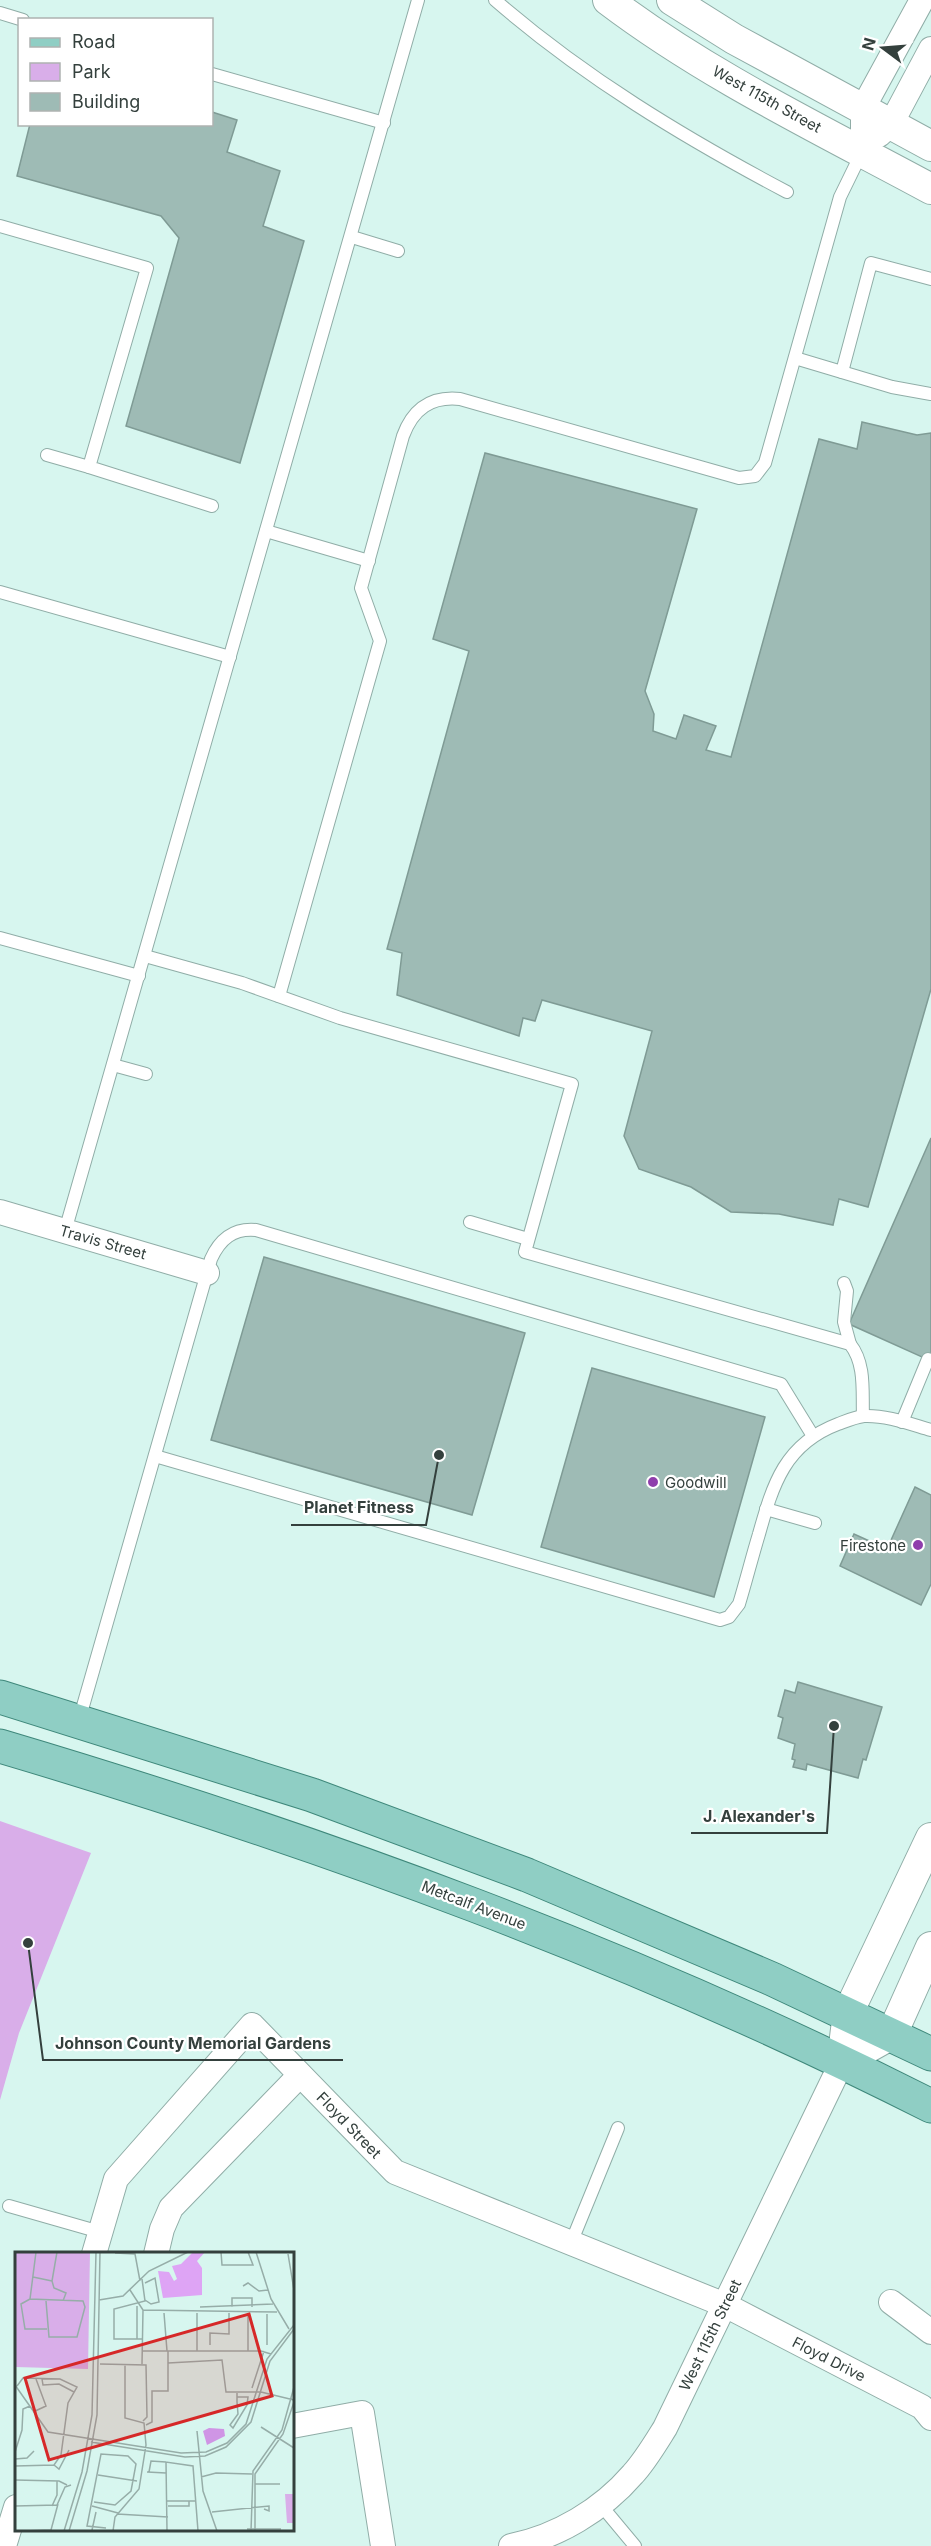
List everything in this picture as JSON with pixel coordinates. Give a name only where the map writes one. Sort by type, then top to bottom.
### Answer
[{"type":"main road","points":[[0,1698],[312,1795],[527,1875],[848,2013],[931,2054]]},
{"type":"main road","name":"Metcalf Avenue","points":[[0,1746],[203,1808],[338,1853],[444,1893],[603,1956],[842,2062],[931,2106]]},
{"type":"street","name":"West 115th Street","points":[[608,0],[727,78],[931,189]]},
{"type":"street","points":[[672,0],[734,39],[931,146]]},
{"type":"street","points":[[863,151],[863,108],[922,0]]},
{"type":"street","points":[[863,151],[891,124],[931,49]]},
{"type":"street","name":"Travis Street","points":[[0,1212],[207,1273]]},
{"type":"street","name":"West 115th Street","points":[[511,2546],[538,2539],[571,2524],[600,2504],[635,2473],[665,2428],[842,2062],[848,2013],[931,1838]]},
{"type":"street","points":[[842,2062],[892,2034],[931,1947]]},
{"type":"street","name":"Floyd Street","points":[[97,2243],[116,2179],[252,2025],[395,2172],[725,2305]]},
{"type":"street","points":[[156,2252],[162,2229],[171,2208],[300,2075]]},
{"type":"street","points":[[891,2302],[931,2332]]},
{"type":"street","name":"Floyd Drive","points":[[725,2305],[922,2407],[931,2418]]},
{"type":"street","points":[[294,2426],[362,2413],[382,2546]]},
{"type":"street","points":[[4,2546],[15,2510]]},
{"type":"lane","points":[[65,1231],[352,237],[418,0]]},
{"type":"lane","points":[[495,0],[576,66],[636,106],[686,137],[787,192]]},
{"type":"lane","points":[[0,13],[18,18]]},
{"type":"lane","points":[[213,74],[384,123]]},
{"type":"lane","points":[[279,996],[380,641],[361,588],[406,427],[418,409],[439,399],[460,399],[739,478],[750,478],[759,473],[765,464],[840,197],[863,151]]},
{"type":"lane","points":[[0,226],[147,268],[89,467]]},
{"type":"lane","points":[[352,237],[398,251]]},
{"type":"lane","points":[[842,372],[871,263],[931,279]]},
{"type":"lane","points":[[795,358],[892,387],[931,394]]},
{"type":"lane","points":[[47,455],[212,506]]},
{"type":"lane","points":[[267,531],[369,561]]},
{"type":"lane","points":[[0,592],[230,657]]},
{"type":"lane","points":[[0,938],[139,976]]},
{"type":"lane","points":[[145,956],[242,983],[340,1018],[572,1084],[525,1252],[850,1344]]},
{"type":"lane","points":[[113,1065],[146,1074]]},
{"type":"lane","points":[[470,1222],[528,1239]]},
{"type":"lane","points":[[78,1721],[207,1273],[216,1248],[233,1232],[244,1229],[256,1230],[781,1384],[813,1436]]},
{"type":"lane","points":[[843,1283],[847,1291],[844,1322],[850,1344],[858,1353],[861,1366],[863,1416]]},
{"type":"lane","points":[[902,1422],[928,1359]]},
{"type":"lane","points":[[155,1456],[720,1620],[729,1617],[739,1604],[773,1486],[783,1466],[813,1436],[837,1424],[863,1416],[902,1422],[931,1430]]},
{"type":"lane","points":[[766,1509],[814,1523]]},
{"type":"lane","points":[[571,2243],[618,2128]]},
{"type":"lane","points":[[9,2206],[97,2243]]},
{"type":"lane","points":[[600,2504],[635,2546]]},
{"type":"green space","points":[[0,1821],[91,1853],[19,2033],[0,2100]]},
{"type":"building","points":[[213,112],[237,120],[227,152],[280,171],[263,226],[304,241],[240,463],[126,426],[179,238],[161,216],[17,176],[30,126],[213,126]]},
{"type":"building","points":[[862,422],[917,435],[931,433],[931,989],[868,1207],[839,1199],[833,1225],[779,1214],[731,1212],[691,1187],[639,1169],[624,1136],[652,1031],[542,1000],[535,1021],[523,1018],[519,1036],[397,995],[402,953],[387,949],[469,651],[433,639],[485,453],[697,509],[645,691],[654,714],[653,731],[676,739],[684,715],[716,726],[706,750],[731,757],[819,439],[857,449]]},
{"type":"building","points":[[931,1138],[931,1361],[849,1324]]},
{"type":"building","points":[[264,1257],[525,1333],[472,1515],[211,1440]]},
{"type":"building","name":"Goodwill","points":[[592,1368],[765,1417],[714,1597],[541,1547]]},
{"type":"building","points":[[915,1487],[931,1495],[931,1584],[921,1605],[840,1566],[854,1534],[887,1549]]},
{"type":"building","points":[[798,1682],[882,1707],[866,1760],[863,1759],[858,1778],[807,1764],[806,1770],[793,1767],[795,1744],[778,1738],[783,1718],[778,1716],[785,1690],[795,1693]]},
{"type":"place","name":"Planet Fitness","points":[[439,1455]]},
{"type":"place","name":"Goodwill","points":[[653,1482]]},
{"type":"place","name":"Firestone","points":[[918,1545]]},
{"type":"place","name":"J. Alexander's","points":[[834,1726]]},
{"type":"place","name":"Johnson County Memorial Gardens","points":[[28,1943]]}]
